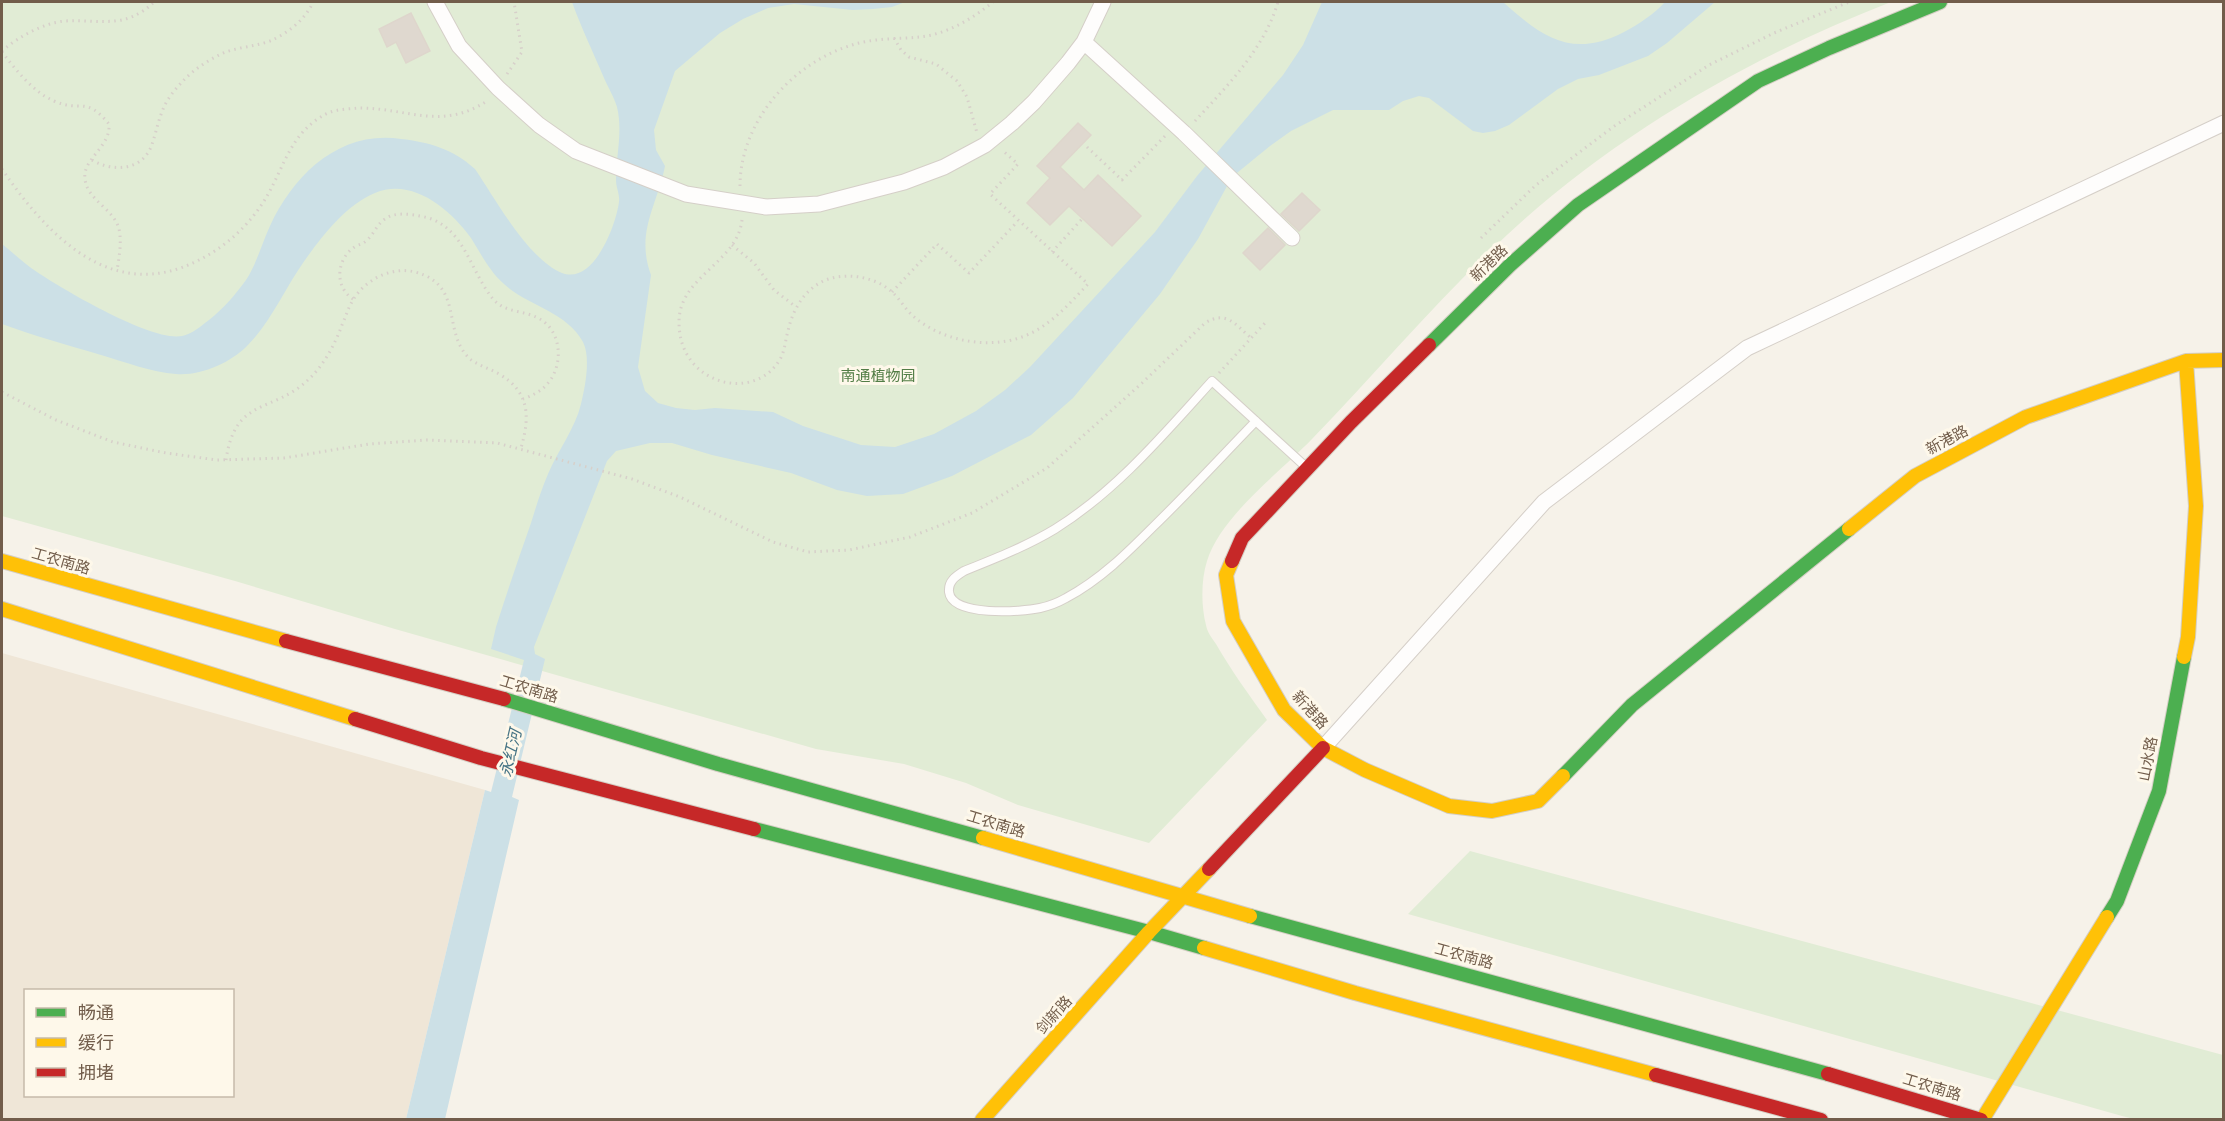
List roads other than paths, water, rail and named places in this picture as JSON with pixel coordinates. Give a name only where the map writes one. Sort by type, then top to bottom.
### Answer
[{"type":"main road","name":"新港路","points":[[1940,2],[1829,48],[1758,81],[1578,205],[1510,265],[1307,468],[1242,538],[1226,574],[1233,621],[1284,710],[1323,748],[1365,771],[1449,806],[1492,811],[1538,801],[1632,705],[1915,476],[2026,417],[2186,361],[2223,360]]},
{"type":"main road","name":"山水路","points":[[1982,1119],[2117,901],[2158,791],[2188,637],[2196,506],[2186,361]]},
{"type":"main road","name":"工农南路","points":[[2,561],[249,631],[481,692],[718,764],[897,812],[1182,897],[1982,1119]]},
{"type":"main road","points":[[2,609],[481,758],[1149,932],[1366,996],[1821,1119]]},
{"type":"main road","name":"剑新路","points":[[982,1119],[1149,932],[1323,748]]},
{"type":"street","points":[[435,2],[459,46],[498,88],[539,125],[576,150],[674,190],[701,198],[766,207],[819,204],[904,182],[944,167],[988,142],[1034,102],[1084,42],[1103,2]]},
{"type":"street","points":[[1084,42],[1180,129],[1292,238]]},
{"type":"street","points":[[1323,748],[1544,502],[1747,348],[2223,123]]},
{"type":"lane","points":[[1256,421],[1127,553],[1064,600],[1040,608],[1015,611],[965,609],[949,594],[949,586],[953,578],[1033,541],[1078,513],[1113,486],[1212,381],[1307,468]]},
{"type":"water","name":"永红河","points":[[572,2],[905,2],[892,7],[853,10],[794,4],[768,8],[720,33],[675,71],[654,130],[656,150],[665,166],[649,219],[645,245],[651,275],[638,367],[645,391],[658,403],[695,410],[715,408],[773,412],[803,426],[861,445],[895,447],[934,434],[976,411],[1005,390],[1030,367],[1155,232],[1197,176],[1283,75],[1303,45],[1322,2],[1503,2],[1545,34],[1573,44],[1589,44],[1624,32],[1656,11],[1665,2],[1715,2],[1667,43],[1648,56],[1599,75],[1578,79],[1558,89],[1509,125],[1495,131],[1483,133],[1473,131],[1429,98],[1419,96],[1403,101],[1389,110],[1333,110],[1291,131],[1232,177],[1198,239],[1160,294],[1073,398],[1031,435],[952,476],[903,494],[867,496],[837,490],[791,473],[712,455],[672,443],[650,443],[616,451],[607,461],[534,647],[535,654],[545,659],[512,797],[519,800],[445,1119],[406,1119],[485,790],[491,792],[524,660],[491,649],[496,627],[543,486],[571,431],[583,397],[587,356],[583,342],[567,323],[514,292],[499,279],[471,238],[452,216],[429,199],[403,189],[389,189],[375,193],[354,205],[327,231],[312,250],[256,337],[224,363],[195,373],[176,374],[148,369],[2,324],[2,244],[37,272],[108,313],[150,331],[168,336],[182,336],[196,330],[214,316],[246,280],[280,207],[306,173],[339,149],[358,141],[379,138],[421,142],[458,156],[475,169],[525,242],[549,266],[562,273],[574,274],[584,270],[601,251],[617,212],[619,116],[616,103]]},
{"type":"park label","name":"南通植物园","points":[[878,376]]}]
